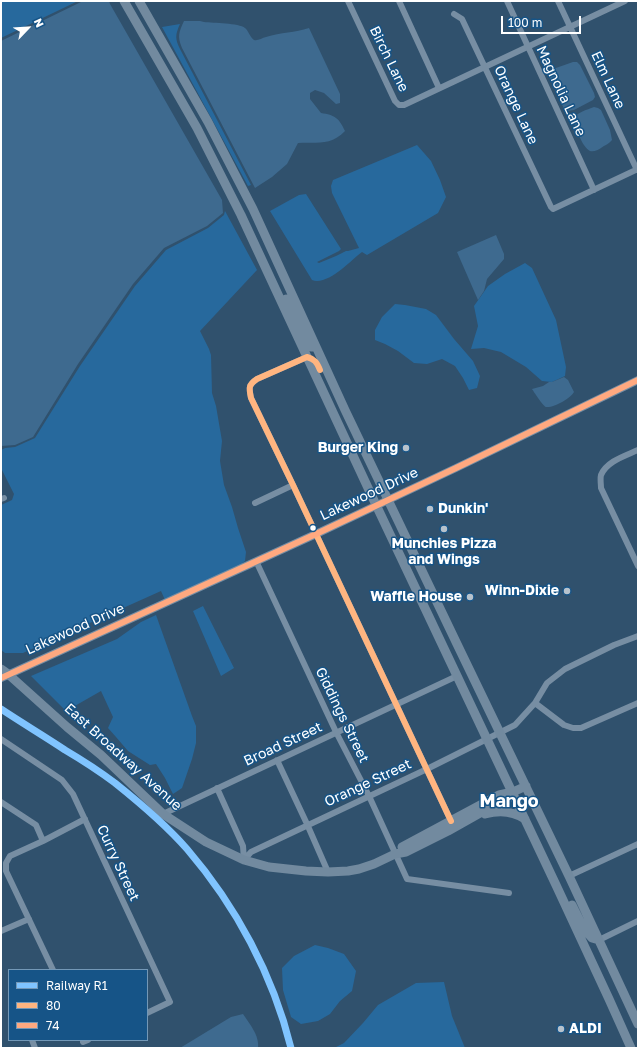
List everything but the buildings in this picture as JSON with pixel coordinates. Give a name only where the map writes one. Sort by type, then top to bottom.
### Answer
[{"type":"main road","points":[[124,1],[197,128],[237,208],[556,885],[631,1048]]},
{"type":"main road","points":[[139,1],[215,134],[253,209],[457,644],[599,940],[635,1009],[638,1024]]},
{"type":"main road","points":[[265,268],[275,275],[308,343],[311,347],[317,348]]},
{"type":"main road","points":[[306,357],[313,359],[317,363],[332,394],[346,410]]},
{"type":"main road","name":"East Broadway Avenue","points":[[3,674],[101,755],[163,814],[206,842],[244,860],[269,867],[328,872],[359,869],[395,854]]},
{"type":"main road","points":[[395,854],[402,847],[499,795],[512,792],[526,786]]},
{"type":"main road","points":[[395,854],[406,852],[448,831],[504,800],[512,792]]},
{"type":"main road","points":[[474,817],[495,811],[519,815],[525,819]]},
{"type":"main road","points":[[556,885],[566,893],[584,929],[592,938],[599,940]]},
{"type":"street","name":"Birch Lane","points":[[348,1],[395,101],[399,105],[404,105],[422,97],[570,27],[612,4],[624,1]]},
{"type":"street","points":[[399,1],[440,88]]},
{"type":"street","name":"Magnolia Lane","points":[[507,1],[594,190]]},
{"type":"street","name":"Elm Lane","points":[[558,1],[638,170]]},
{"type":"street","name":"Orange Lane","points":[[454,14],[462,19],[551,207],[553,209],[594,190]]},
{"type":"street","points":[[594,190],[638,170]]},
{"type":"street","points":[[306,357],[257,379],[249,387],[251,398],[451,821]]},
{"type":"street","name":"Lakewood Drive","points":[[3,674],[316,534],[638,380]]},
{"type":"street","points":[[638,450],[612,462],[605,468],[600,477],[601,488],[638,566]]},
{"type":"street","points":[[255,503],[293,485]]},
{"type":"street","name":"Giddings Street","points":[[256,561],[336,732],[369,796],[406,879],[509,894]]},
{"type":"street","name":"Orange Street","points":[[244,860],[251,852],[307,824],[427,769],[515,725],[535,703],[547,683],[565,669],[614,645],[638,636]]},
{"type":"street","name":"Broad Street","points":[[163,814],[457,676]]},
{"type":"street","points":[[535,703],[564,725],[573,728],[581,728],[638,703]]},
{"type":"street","name":"Curry Street","points":[[1,739],[62,780],[73,794],[170,1002],[148,1013]]},
{"type":"street","points":[[277,760],[328,872]]},
{"type":"street","points":[[217,788],[243,846],[244,860]]},
{"type":"street","points":[[1,802],[36,825],[43,841]]},
{"type":"street","points":[[53,969],[6,871],[6,863],[10,856],[85,819]]},
{"type":"street","points":[[569,876],[638,844]]},
{"type":"street","points":[[1,931],[29,919]]},
{"type":"street","points":[[599,940],[638,921]]},
{"type":"shaded area","points":[[1,1],[78,1],[1,38]]},
{"type":"shaded area","points":[[83,1],[109,1],[222,200],[223,213],[207,226],[164,248],[133,284],[78,364],[33,437],[15,445],[1,446],[1,41]]},
{"type":"shaded area","points":[[184,21],[200,21],[242,26],[254,40],[309,28],[340,94],[340,103],[336,104],[324,93],[315,90],[310,93],[310,99],[321,113],[336,118],[341,123],[345,131],[340,136],[329,141],[317,143],[298,143],[287,164],[272,177],[255,188],[182,48],[179,34]]},
{"type":"shaded area","points":[[180,24],[176,37],[178,46],[251,185],[248,186],[162,27]]},
{"type":"shaded area","points":[[577,62],[580,65],[595,97],[593,100],[574,110],[567,111],[564,109],[549,76],[553,69]]},
{"type":"shaded area","points":[[594,107],[601,110],[610,130],[612,140],[599,149],[590,151],[584,146],[573,120],[579,113]]},
{"type":"shaded area","points":[[417,145],[431,161],[446,197],[438,213],[367,255],[362,252],[332,276],[318,281],[312,280],[270,211],[299,195],[306,194],[341,249],[317,262],[319,263],[346,251],[359,248],[332,193],[331,186],[333,180]]},
{"type":"shaded area","points":[[225,211],[257,270],[200,331],[211,355],[212,393],[216,406],[222,441],[220,461],[224,485],[246,552],[245,561],[238,567],[165,600],[161,591],[23,653],[5,653],[1,650],[1,505],[12,500],[14,494],[1,468],[1,450],[15,447],[35,438],[80,366],[135,286],[166,250],[208,228],[224,215]]},
{"type":"shaded area","points":[[496,235],[504,254],[504,259],[487,279],[484,291],[478,300],[457,252]]},
{"type":"shaded area","points":[[525,263],[532,268],[556,320],[566,367],[565,376],[552,382],[542,381],[526,367],[501,352],[484,348],[471,349],[478,326],[474,306],[488,286],[505,274]]},
{"type":"shaded area","points":[[395,304],[426,309],[436,315],[473,361],[480,376],[477,388],[469,390],[455,366],[442,359],[427,364],[414,363],[398,351],[375,340],[375,330],[382,317]]},
{"type":"shaded area","points":[[564,377],[568,380],[574,392],[562,402],[546,407],[532,389]]},
{"type":"shaded area","points":[[203,606],[234,668],[221,676],[193,611]]},
{"type":"shaded area","points":[[156,615],[196,726],[196,743],[192,759],[182,788],[173,794],[156,764],[150,765],[128,751],[108,728],[113,717],[101,691],[66,711],[31,676],[117,639],[141,622]]},
{"type":"shaded area","points":[[315,945],[344,954],[356,971],[352,991],[340,1001],[330,1014],[318,1021],[301,1024],[291,1017],[283,990],[282,968],[294,956]]},
{"type":"shaded area","points":[[444,982],[452,1016],[465,1048],[334,1048],[344,1043],[378,1005],[416,983]]},
{"type":"shaded area","points":[[243,1014],[256,1034],[258,1048],[180,1048],[231,1017]]},
{"type":"railway","points":[[1,709],[115,783],[152,814],[187,849],[221,894],[251,942],[274,994],[291,1048]]},
{"type":"rail line","name":"R1","points":[[1,709],[115,783],[152,814],[187,849],[221,894],[251,942],[274,994],[291,1048]]},
{"type":"transit line","name":"80","points":[[320,370],[315,361],[307,357],[254,381],[250,387],[251,398],[451,821]]},
{"type":"transit line","name":"74","points":[[1,678],[316,534],[638,380]]},
{"type":"place","name":"Burger King","points":[[406,448]]},
{"type":"place","name":"Dunkin'","points":[[430,509]]},
{"type":"place","name":"Munchies Pizza and Wings","points":[[444,529]]},
{"type":"place","name":"Winn-Dixie","points":[[567,591]]},
{"type":"place","name":"Waffle House","points":[[470,597]]},
{"type":"place","name":"ALDI","points":[[561,1029]]},
{"type":"district","name":"Mango","points":[[509,801]]}]
